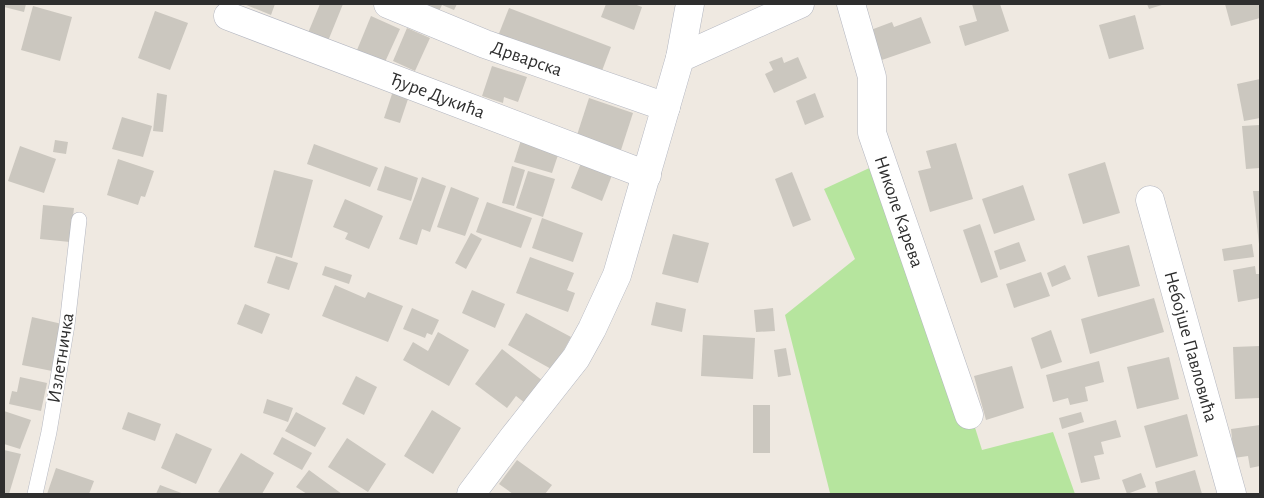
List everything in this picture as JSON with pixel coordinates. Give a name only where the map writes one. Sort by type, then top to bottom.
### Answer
[{"type":"street","name":"Дрварска","points":[[388,4],[485,44],[666,107]]},
{"type":"street","points":[[471,494],[512,438],[576,358],[592,329],[617,274],[680,58],[690,4]]},
{"type":"street","points":[[680,58],[800,4]]},
{"type":"street","name":"Николе Карева","points":[[851,4],[872,77],[872,133],[969,415]]},
{"type":"street","name":"Ђуре Дукића","points":[[228,16],[646,175]]},
{"type":"street","name":"Небојше Павловића","points":[[1150,200],[1232,494]]},
{"type":"lane","name":"Излетничка","points":[[35,494],[49,432],[67,325],[79,220]]},
{"type":"green space","points":[[891,158],[982,450],[1053,432],[1075,494],[826,494],[830,493],[785,315],[855,259],[824,189]]},
{"type":"building","points":[[4,4],[26,4],[24,12],[4,7]]},
{"type":"building","points":[[244,4],[275,4],[271,15]]},
{"type":"building","points":[[320,4],[343,4],[328,41],[308,33]]},
{"type":"building","points":[[423,4],[457,4],[454,10],[442,5],[439,11]]},
{"type":"building","points":[[606,4],[634,4],[642,7],[634,30],[601,17]]},
{"type":"building","points":[[972,4],[1000,4],[1009,31],[965,46],[959,26],[977,21]]},
{"type":"building","points":[[1147,4],[1165,4],[1149,9]]},
{"type":"building","points":[[1225,4],[1260,4],[1260,18],[1231,26]]},
{"type":"building","points":[[33,6],[72,17],[60,61],[21,50]]},
{"type":"building","points":[[509,8],[611,47],[600,76],[498,36]]},
{"type":"building","points":[[155,11],[188,23],[170,70],[138,58]]},
{"type":"building","points":[[1135,15],[1144,49],[1109,59],[1099,25]]},
{"type":"building","points":[[371,16],[400,29],[385,62],[357,50]]},
{"type":"building","points":[[921,17],[931,43],[879,61],[868,31],[892,22],[894,27]]},
{"type":"building","points":[[407,28],[430,38],[415,71],[393,61]]},
{"type":"building","points":[[782,57],[784,63],[798,57],[807,78],[774,93],[765,74],[773,70],[769,62]]},
{"type":"building","points":[[492,66],[527,77],[518,102],[504,97],[503,103],[482,96]]},
{"type":"building","points":[[1260,79],[1260,118],[1244,121],[1237,84]]},
{"type":"building","points":[[394,88],[410,93],[400,123],[384,118]]},
{"type":"building","points":[[157,93],[167,95],[163,132],[153,131]]},
{"type":"building","points":[[815,93],[824,117],[805,125],[796,101]]},
{"type":"building","points":[[589,98],[633,113],[621,150],[577,135]]},
{"type":"building","points":[[122,117],[152,126],[143,157],[112,149]]},
{"type":"building","points":[[1260,125],[1260,168],[1246,169],[1242,126]]},
{"type":"building","points":[[523,134],[561,146],[552,173],[514,162]]},
{"type":"building","points":[[55,140],[68,142],[66,154],[53,152]]},
{"type":"building","points":[[956,143],[973,199],[930,212],[918,171],[931,168],[926,151]]},
{"type":"building","points":[[314,144],[378,168],[370,187],[307,164]]},
{"type":"building","points":[[20,146],[56,159],[44,193],[8,181]]},
{"type":"building","points":[[583,158],[614,170],[602,201],[571,188]]},
{"type":"building","points":[[118,159],[154,171],[145,197],[141,196],[138,205],[107,195]]},
{"type":"building","points":[[1105,162],[1120,213],[1083,224],[1068,174]]},
{"type":"building","points":[[385,166],[418,178],[411,201],[377,190]]},
{"type":"building","points":[[512,166],[525,170],[514,206],[502,203]]},
{"type":"building","points":[[274,170],[313,180],[292,258],[254,247]]},
{"type":"building","points":[[528,171],[555,179],[543,217],[516,208]]},
{"type":"building","points":[[792,172],[811,220],[793,227],[775,179]]},
{"type":"building","points":[[422,177],[446,186],[430,232],[422,229],[417,245],[399,239]]},
{"type":"building","points":[[1023,185],[1035,220],[994,234],[982,199]]},
{"type":"building","points":[[451,187],[479,198],[465,236],[437,227]]},
{"type":"building","points":[[1253,191],[1260,191],[1260,244],[1259,244]]},
{"type":"building","points":[[345,199],[383,216],[369,249],[345,239],[348,233],[333,227]]},
{"type":"building","points":[[487,202],[532,218],[521,248],[476,232]]},
{"type":"building","points":[[43,205],[74,208],[70,242],[40,239]]},
{"type":"building","points":[[542,218],[583,233],[573,262],[532,248]]},
{"type":"building","points":[[980,224],[998,277],[981,283],[963,230]]},
{"type":"building","points":[[471,233],[482,239],[466,269],[455,263]]},
{"type":"building","points":[[673,234],[709,243],[698,283],[662,274]]},
{"type":"building","points":[[1019,242],[1026,261],[1000,270],[994,251]]},
{"type":"building","points":[[1252,244],[1254,257],[1224,261],[1222,249]]},
{"type":"building","points":[[1129,245],[1140,286],[1098,297],[1087,256]]},
{"type":"building","points":[[276,256],[298,263],[289,290],[267,283]]},
{"type":"building","points":[[530,257],[574,273],[567,290],[575,293],[568,312],[516,293]]},
{"type":"building","points":[[1065,265],[1071,279],[1052,287],[1047,273]]},
{"type":"building","points":[[325,266],[352,275],[349,284],[322,275]]},
{"type":"building","points":[[1255,266],[1256,274],[1260,274],[1260,298],[1238,302],[1233,270]]},
{"type":"building","points":[[1041,272],[1050,296],[1014,308],[1006,284]]},
{"type":"building","points":[[335,285],[365,298],[368,292],[403,306],[388,342],[322,316]]},
{"type":"building","points":[[472,290],[505,304],[495,328],[462,313]]},
{"type":"building","points":[[1154,298],[1164,332],[1090,354],[1081,319]]},
{"type":"building","points":[[656,302],[686,309],[682,332],[651,325]]},
{"type":"building","points":[[245,304],[270,314],[262,334],[237,324]]},
{"type":"building","points":[[412,308],[439,320],[432,335],[427,333],[425,338],[403,329]]},
{"type":"building","points":[[773,308],[775,331],[756,332],[754,310]]},
{"type":"building","points":[[526,313],[571,337],[553,370],[508,345]]},
{"type":"building","points":[[32,317],[62,324],[52,371],[22,365]]},
{"type":"building","points":[[1051,330],[1062,362],[1041,369],[1031,338]]},
{"type":"building","points":[[438,332],[469,350],[449,386],[403,360],[413,342],[428,351]]},
{"type":"building","points":[[703,335],[755,338],[753,379],[701,376]]},
{"type":"building","points":[[1260,346],[1260,398],[1235,399],[1233,347]]},
{"type":"building","points":[[786,348],[791,375],[778,377],[774,350]]},
{"type":"building","points":[[502,349],[543,381],[525,403],[516,396],[507,408],[475,384]]},
{"type":"building","points":[[1169,357],[1179,399],[1137,409],[1127,367]]},
{"type":"building","points":[[1099,361],[1104,382],[1085,387],[1088,401],[1070,405],[1068,398],[1053,402],[1046,375]]},
{"type":"building","points":[[1012,366],[1024,408],[986,420],[974,376]]},
{"type":"building","points":[[356,376],[377,387],[364,415],[342,404]]},
{"type":"building","points":[[20,377],[47,383],[41,411],[9,404],[12,391],[17,392]]},
{"type":"building","points":[[267,399],[293,408],[288,422],[263,413]]},
{"type":"building","points":[[753,405],[770,405],[770,453],[753,453]]},
{"type":"building","points":[[432,410],[461,428],[433,474],[404,456]]},
{"type":"building","points":[[4,411],[31,420],[20,449],[4,444]]},
{"type":"building","points":[[128,412],[161,424],[155,441],[122,429]]},
{"type":"building","points":[[296,412],[326,428],[315,447],[285,431]]},
{"type":"building","points":[[1081,412],[1084,422],[1062,429],[1059,418]]},
{"type":"building","points":[[1187,414],[1198,456],[1156,468],[1144,426]]},
{"type":"building","points":[[1116,420],[1121,437],[1101,442],[1104,454],[1094,456],[1100,479],[1081,483],[1068,433]]},
{"type":"building","points":[[1260,425],[1260,466],[1250,468],[1248,456],[1234,458],[1231,429]]},
{"type":"building","points":[[176,433],[212,449],[196,484],[161,468]]},
{"type":"building","points":[[282,437],[312,453],[302,470],[273,454]]},
{"type":"building","points":[[347,438],[386,464],[368,492],[328,467]]},
{"type":"building","points":[[4,450],[21,454],[9,494],[4,493]]},
{"type":"building","points":[[241,453],[274,473],[262,494],[223,494],[218,492]]},
{"type":"building","points":[[517,460],[552,485],[545,494],[513,494],[499,484]]},
{"type":"building","points":[[56,468],[94,481],[89,494],[47,494]]},
{"type":"building","points":[[309,470],[342,494],[307,494],[296,487]]},
{"type":"building","points":[[1195,470],[1202,494],[1158,494],[1155,482]]},
{"type":"building","points":[[1141,473],[1146,487],[1127,494],[1122,480]]},
{"type":"building","points":[[160,485],[184,494],[156,494]]}]
